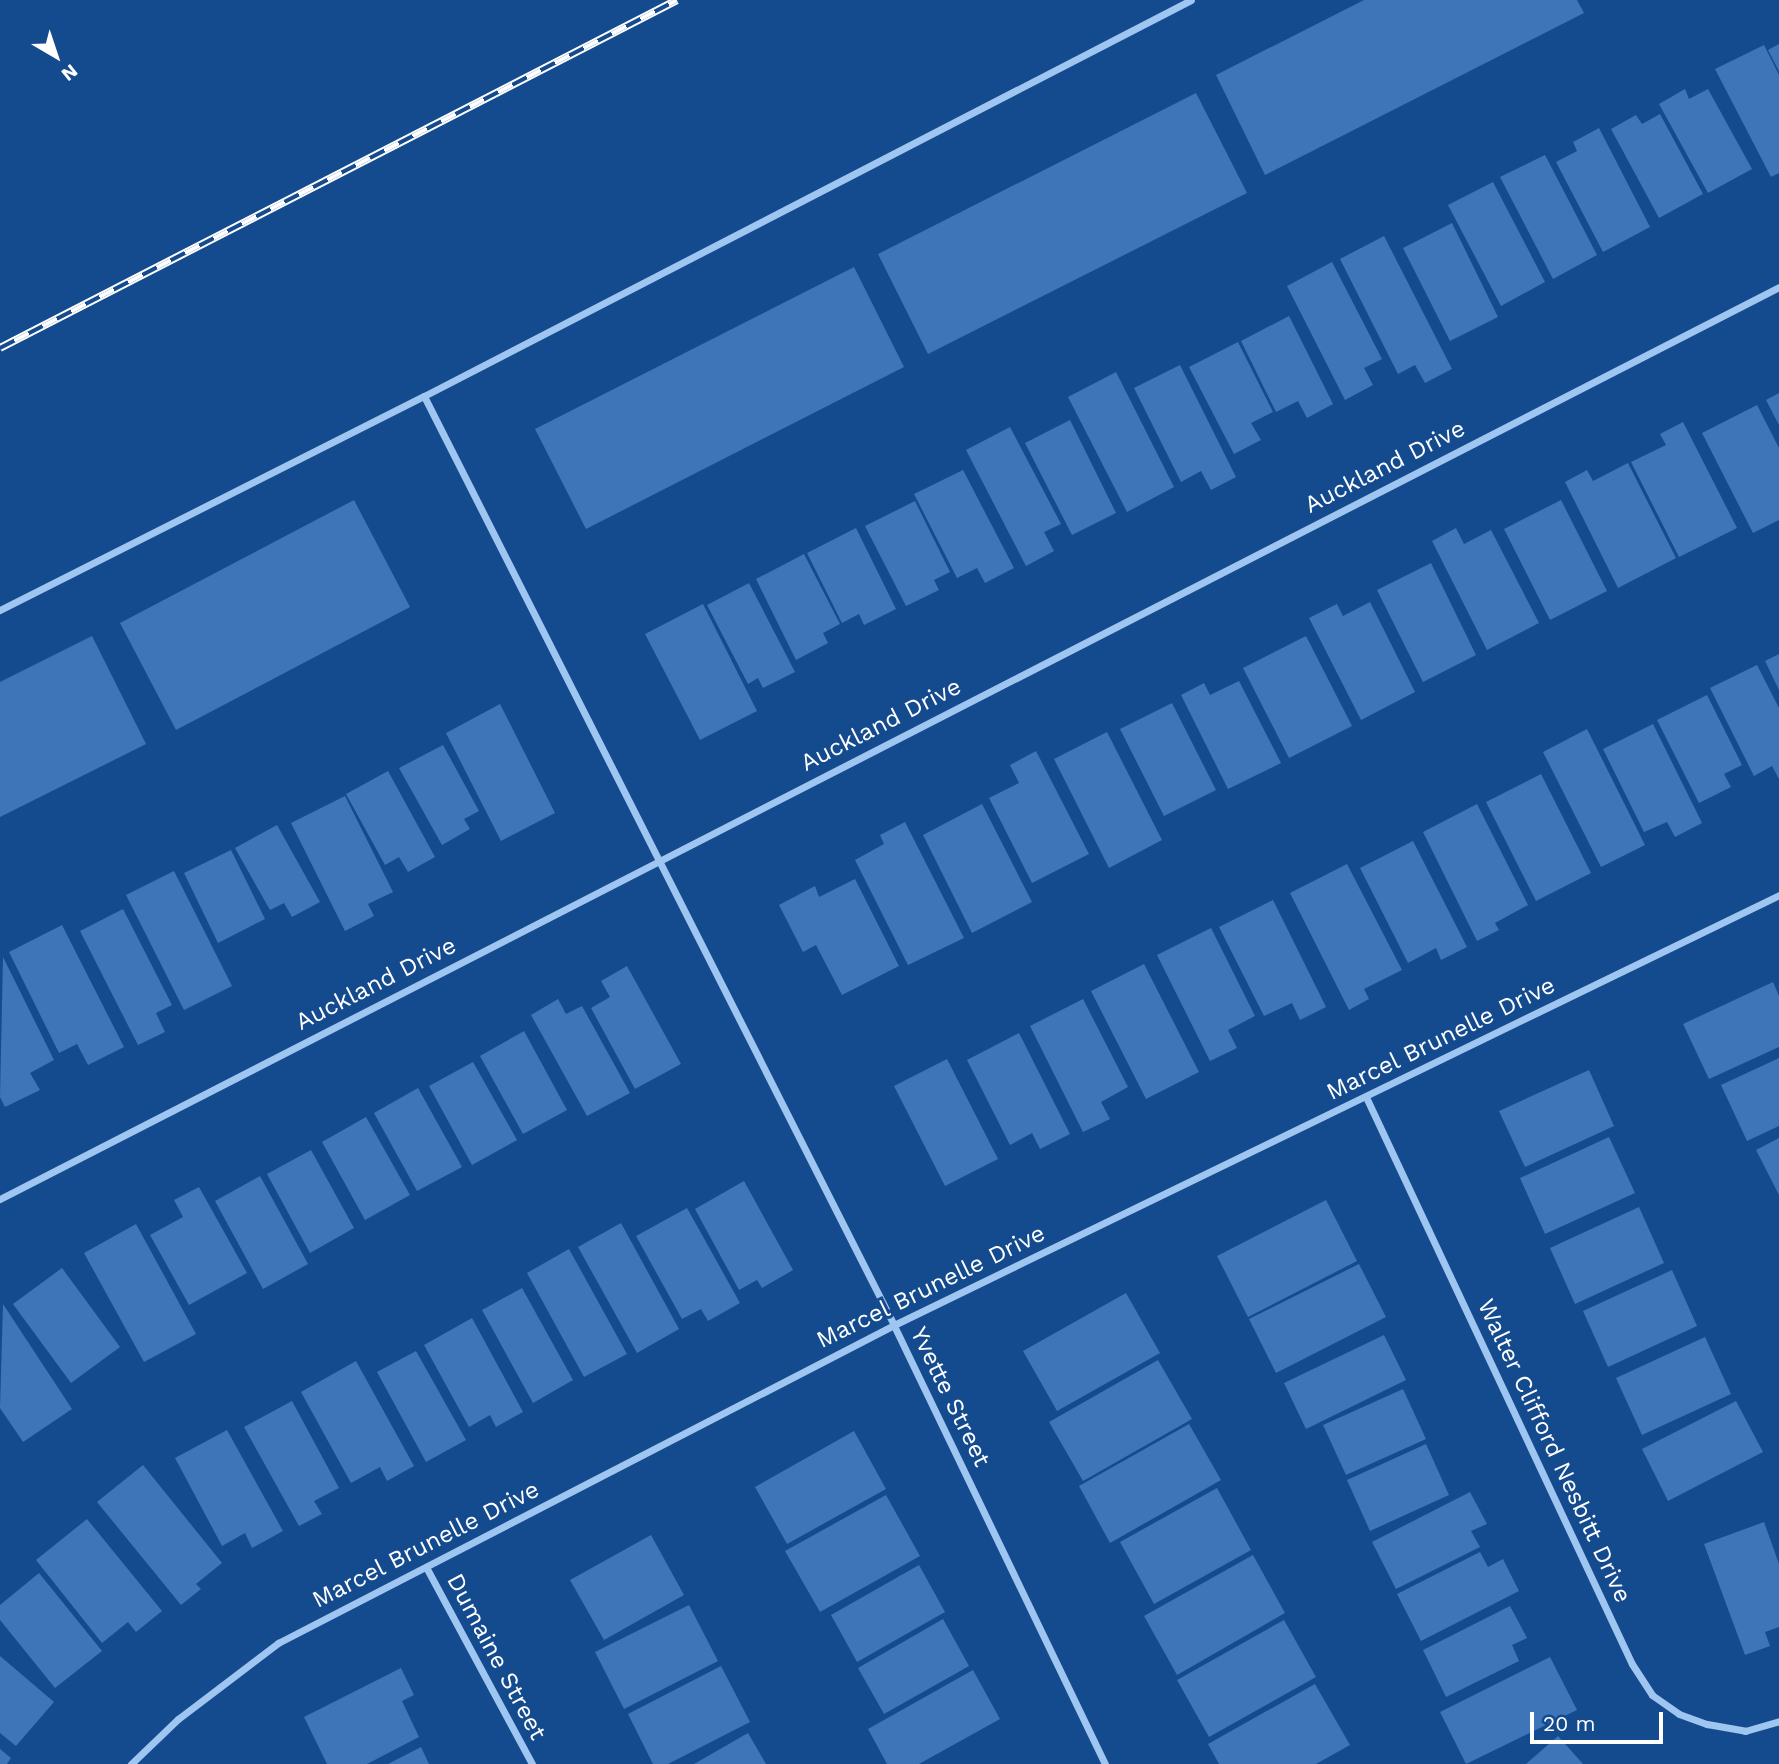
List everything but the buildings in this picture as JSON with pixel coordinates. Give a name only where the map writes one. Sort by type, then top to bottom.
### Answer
[{"type":"street","points":[[0,610],[424,396],[1191,0]]},
{"type":"street","name":"Auckland Drive","points":[[0,1199],[1779,286]]},
{"type":"street","name":"Yvette Street","points":[[424,396],[894,1325],[1105,1764]]},
{"type":"street","name":"Marcel Brunelle Drive","points":[[131,1764],[178,1719],[278,1643],[894,1325],[1779,895]]},
{"type":"street","name":"Walter Clifford Nesbitt Drive","points":[[1366,1097],[1632,1664],[1652,1695],[1679,1714],[1707,1724],[1745,1731],[1779,1721]]},
{"type":"street","name":"Dumaine Street","points":[[426,1567],[532,1764]]},
{"type":"railway","points":[[0,348],[677,0]]}]
